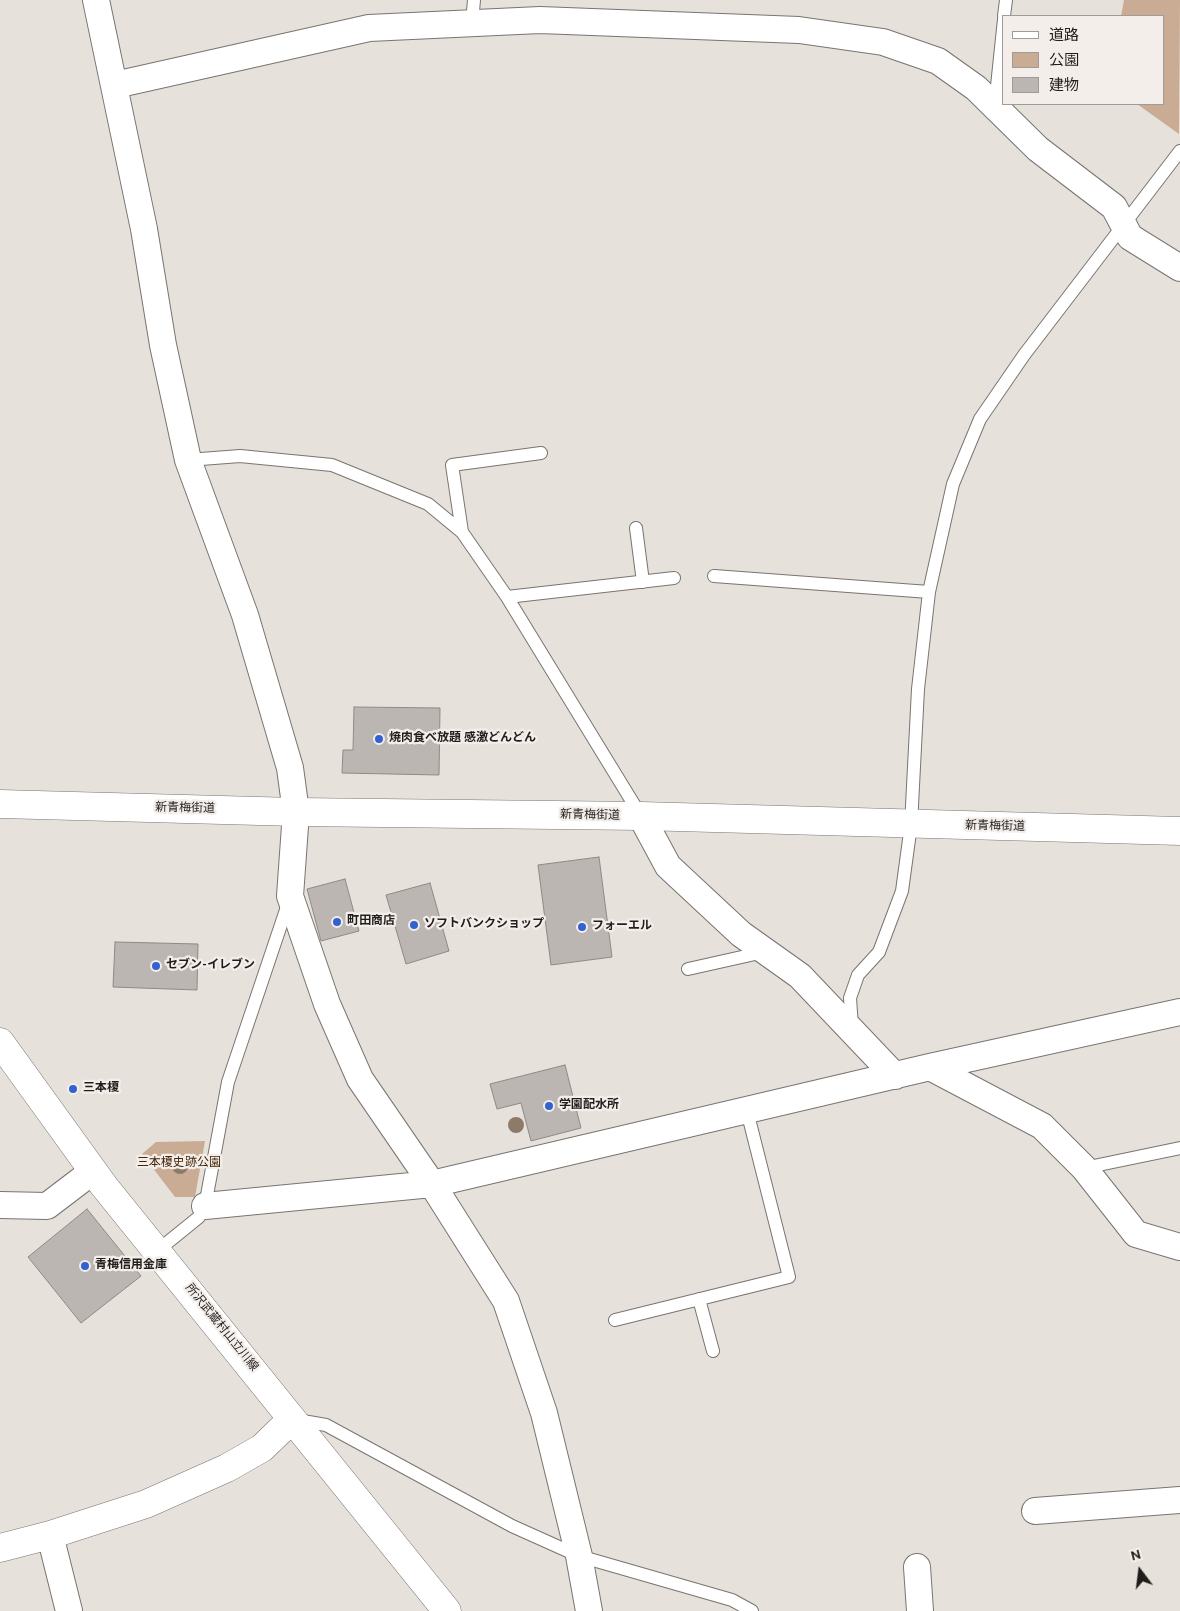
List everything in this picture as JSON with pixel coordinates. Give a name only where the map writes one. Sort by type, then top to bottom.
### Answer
[{"type":"main road","name":"新青梅街道","points":[[0,804],[296,812],[641,816],[910,825],[1180,831]]},
{"type":"main road","name":"所沢武蔵村山立川線","points":[[0,1042],[93,1171],[447,1611]]},
{"type":"main road","points":[[0,1548],[50,1535],[146,1504],[227,1468],[262,1448],[292,1419]]},
{"type":"street","points":[[96,0],[144,229],[163,345],[188,460],[245,615],[290,768],[296,812],[290,896],[326,1004],[360,1079],[432,1184],[506,1301],[544,1413],[579,1556],[589,1611]]},
{"type":"street","points":[[115,85],[369,28],[473,12],[540,20],[799,30],[883,42],[938,61],[995,105],[1038,149],[1114,207],[1130,237],[1180,268]]},
{"type":"street","points":[[641,816],[668,866],[741,934],[800,976],[895,1076]]},
{"type":"street","points":[[205,1206],[432,1184],[930,1067],[1180,1012]]},
{"type":"street","points":[[930,1067],[1042,1126],[1084,1168],[1136,1234],[1180,1247]]},
{"type":"street","points":[[0,1205],[47,1206],[93,1171]]},
{"type":"street","points":[[1036,1510],[1180,1502]]},
{"type":"street","points":[[50,1535],[69,1611]]},
{"type":"street","points":[[917,1567],[920,1611]]},
{"type":"lane","points":[[1004,15],[1006,0]]},
{"type":"lane","points":[[995,105],[1002,37]]},
{"type":"lane","points":[[852,1030],[850,998],[858,975],[879,952],[902,891],[910,825],[918,689],[929,592],[954,484],[980,419],[1024,355],[1180,151]]},
{"type":"lane","points":[[462,532],[452,465],[542,453]]},
{"type":"lane","points":[[188,460],[240,456],[332,464],[428,504],[462,532],[507,597],[641,816]]},
{"type":"lane","points":[[636,528],[643,582]]},
{"type":"lane","points":[[714,576],[929,592]]},
{"type":"lane","points":[[507,597],[674,578]]},
{"type":"lane","points":[[157,1251],[199,1217],[205,1206],[228,1082],[290,896]]},
{"type":"lane","points":[[688,969],[767,952]]},
{"type":"lane","points":[[615,1320],[789,1277],[747,1111]]},
{"type":"lane","points":[[1084,1168],[1180,1148]]},
{"type":"lane","points":[[699,1299],[713,1351]]},
{"type":"lane","points":[[292,1419],[326,1425],[512,1526],[579,1556],[732,1600],[752,1611]]},
{"type":"green space","points":[[1124,0],[1180,0],[1179,134],[1138,105],[1165,105],[1165,15],[1121,15]]},
{"type":"green space","name":"三本榎史跡公園","points":[[205,1141],[195,1197],[175,1197],[142,1154],[156,1142]]},
{"type":"building","points":[[354,707],[440,708],[439,775],[342,773],[343,750],[353,750]]},
{"type":"building","points":[[599,857],[612,957],[551,965],[538,865]]},
{"type":"building","points":[[345,879],[359,931],[321,941],[307,889]]},
{"type":"building","points":[[430,883],[449,951],[406,964],[386,895]]},
{"type":"building","name":"セブン-イレブン","points":[[115,942],[198,944],[197,990],[113,987]]},
{"type":"building","name":"学園配水所","points":[[565,1065],[581,1128],[531,1141],[521,1103],[497,1109],[490,1084]]},
{"type":"building","points":[[87,1209],[141,1276],[81,1323],[28,1257]]},
{"type":"place","name":"焼肉食べ放題 感激どんどん","points":[[379,739]]},
{"type":"place","name":"町田商店","points":[[337,922]]},
{"type":"place","name":"ソフトバンクショップ","points":[[414,925]]},
{"type":"place","name":"フォーエル","points":[[582,927]]},
{"type":"place","name":"セブン-イレブン","points":[[156,966]]},
{"type":"place","name":"三本榎","points":[[73,1089]]},
{"type":"place","name":"学園配水所","points":[[549,1106]]},
{"type":"place","name":"青梅信用金庫","points":[[85,1266]]}]
